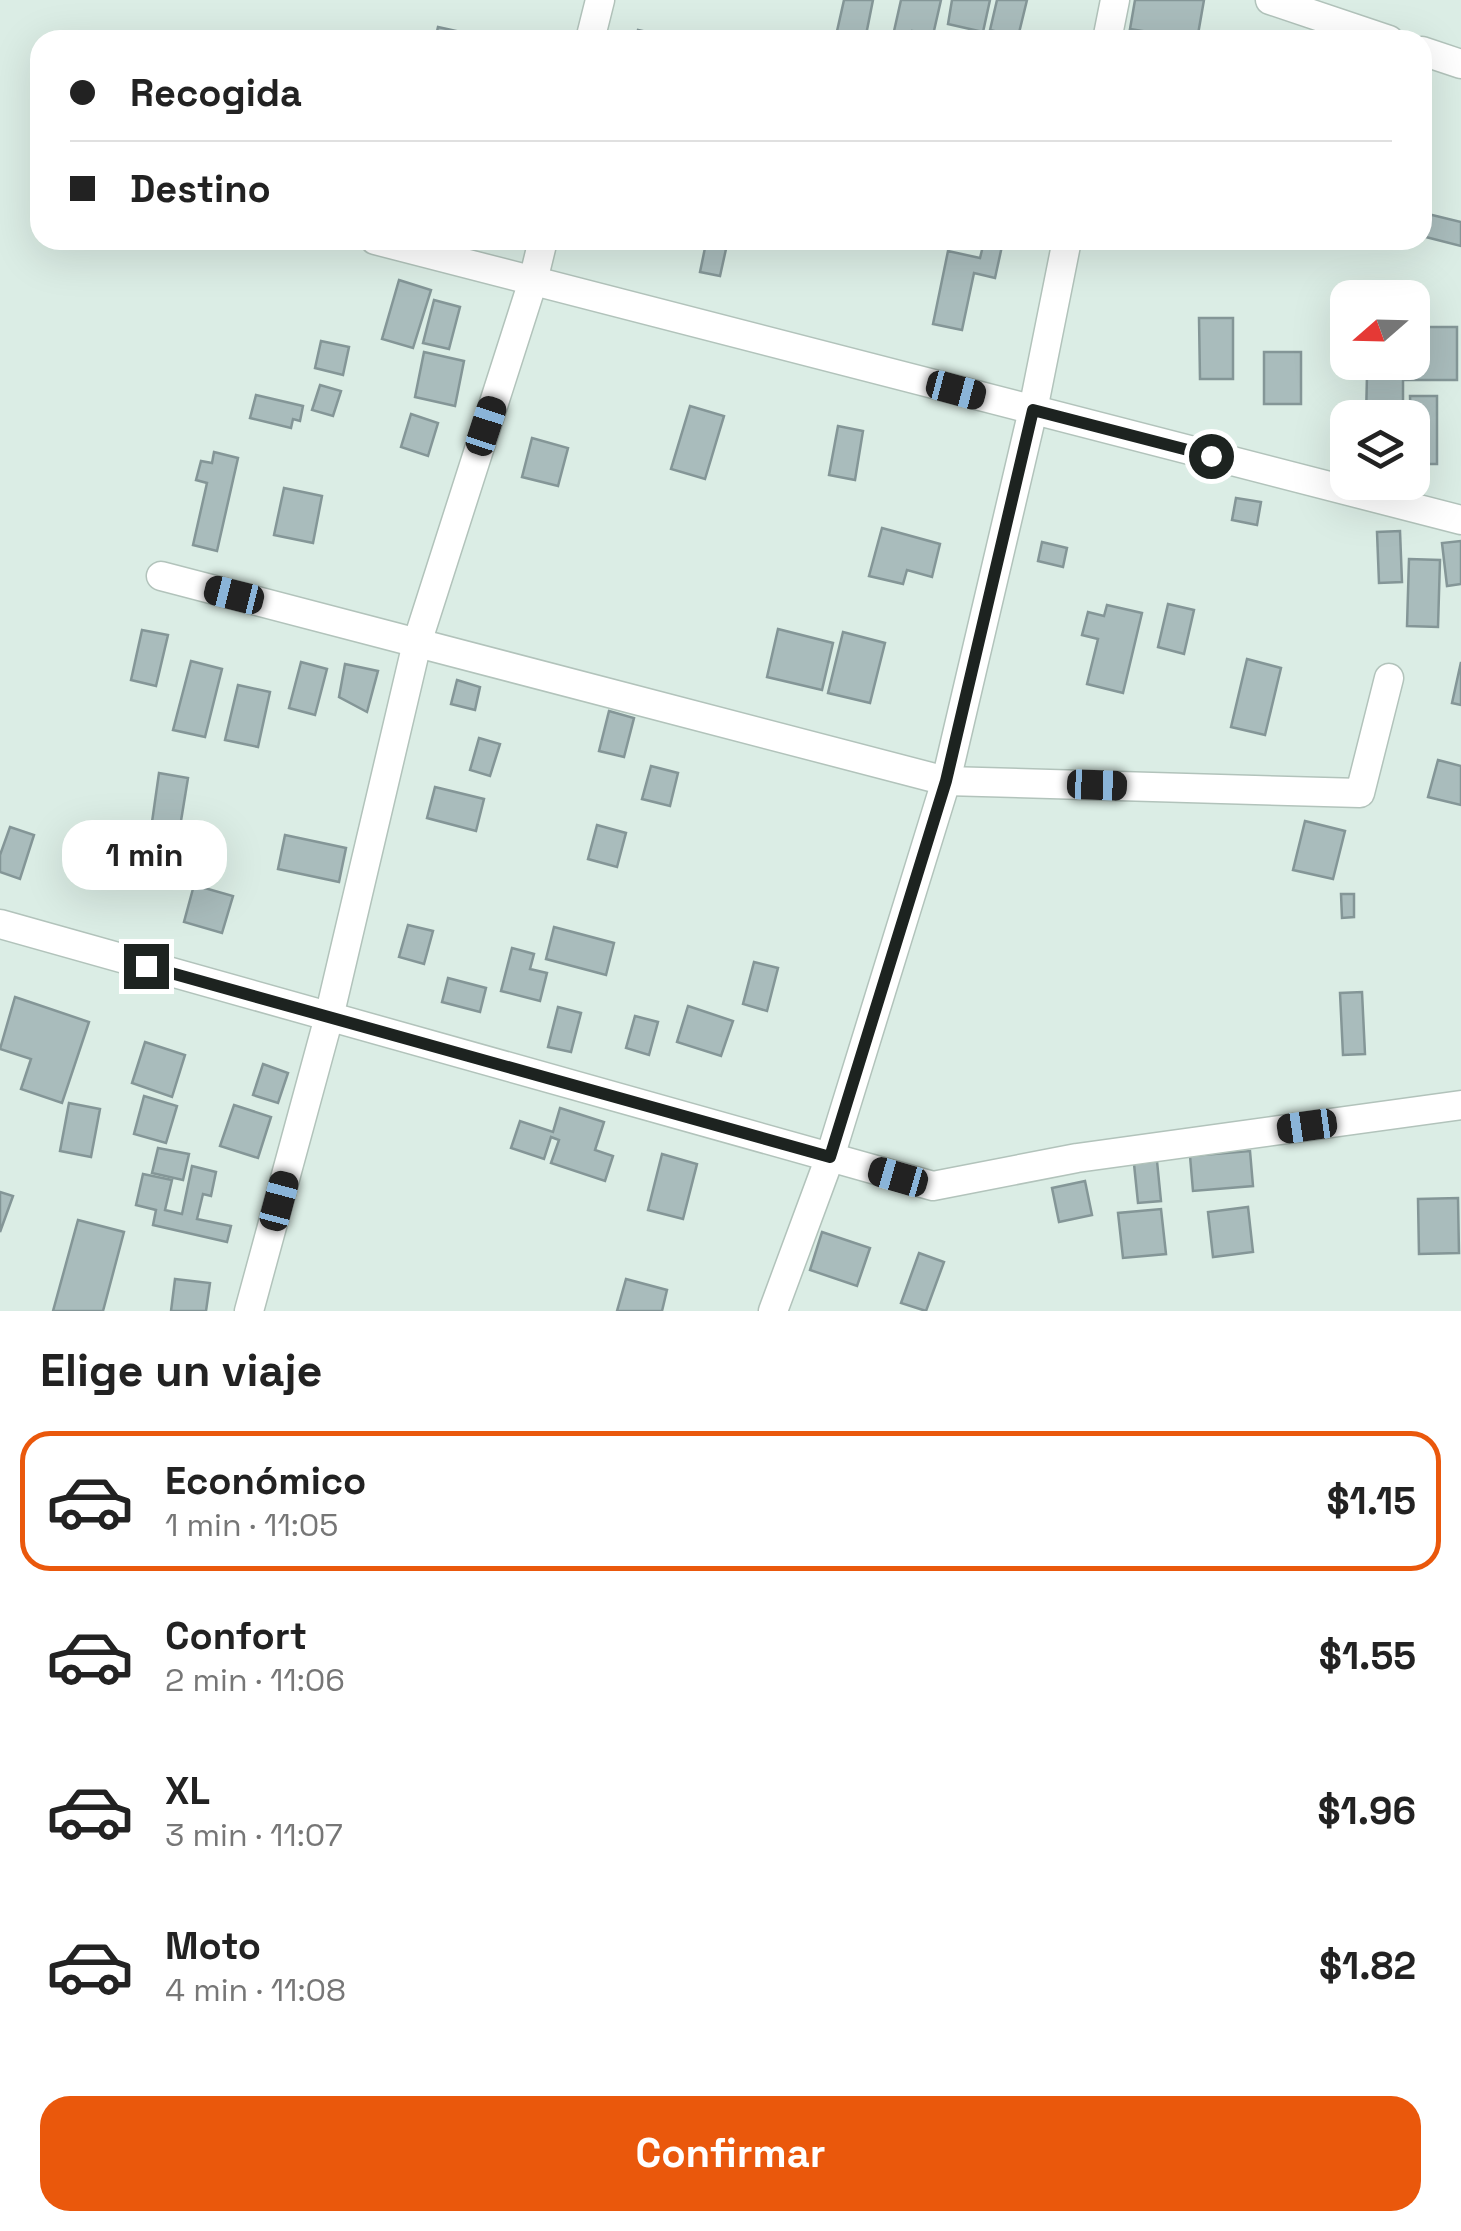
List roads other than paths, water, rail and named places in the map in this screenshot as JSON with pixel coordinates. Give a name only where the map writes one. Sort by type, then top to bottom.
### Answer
[{"type":"street","points":[[592,30],[600,0]]},
{"type":"street","points":[[1108,30],[1114,0]]},
{"type":"street","points":[[1270,0],[1360,30]]},
{"type":"street","points":[[1432,54],[1461,64]]},
{"type":"street","points":[[413,250],[1461,520]]},
{"type":"street","points":[[249,1311],[329,1017],[417,643],[541,250]]},
{"type":"street","points":[[773,1311],[830,1157],[946,781],[1033,410],[1065,250]]},
{"type":"street","points":[[161,576],[946,781],[1360,792],[1389,678]]},
{"type":"street","points":[[0,924],[933,1186],[1077,1158],[1461,1104]]}]
